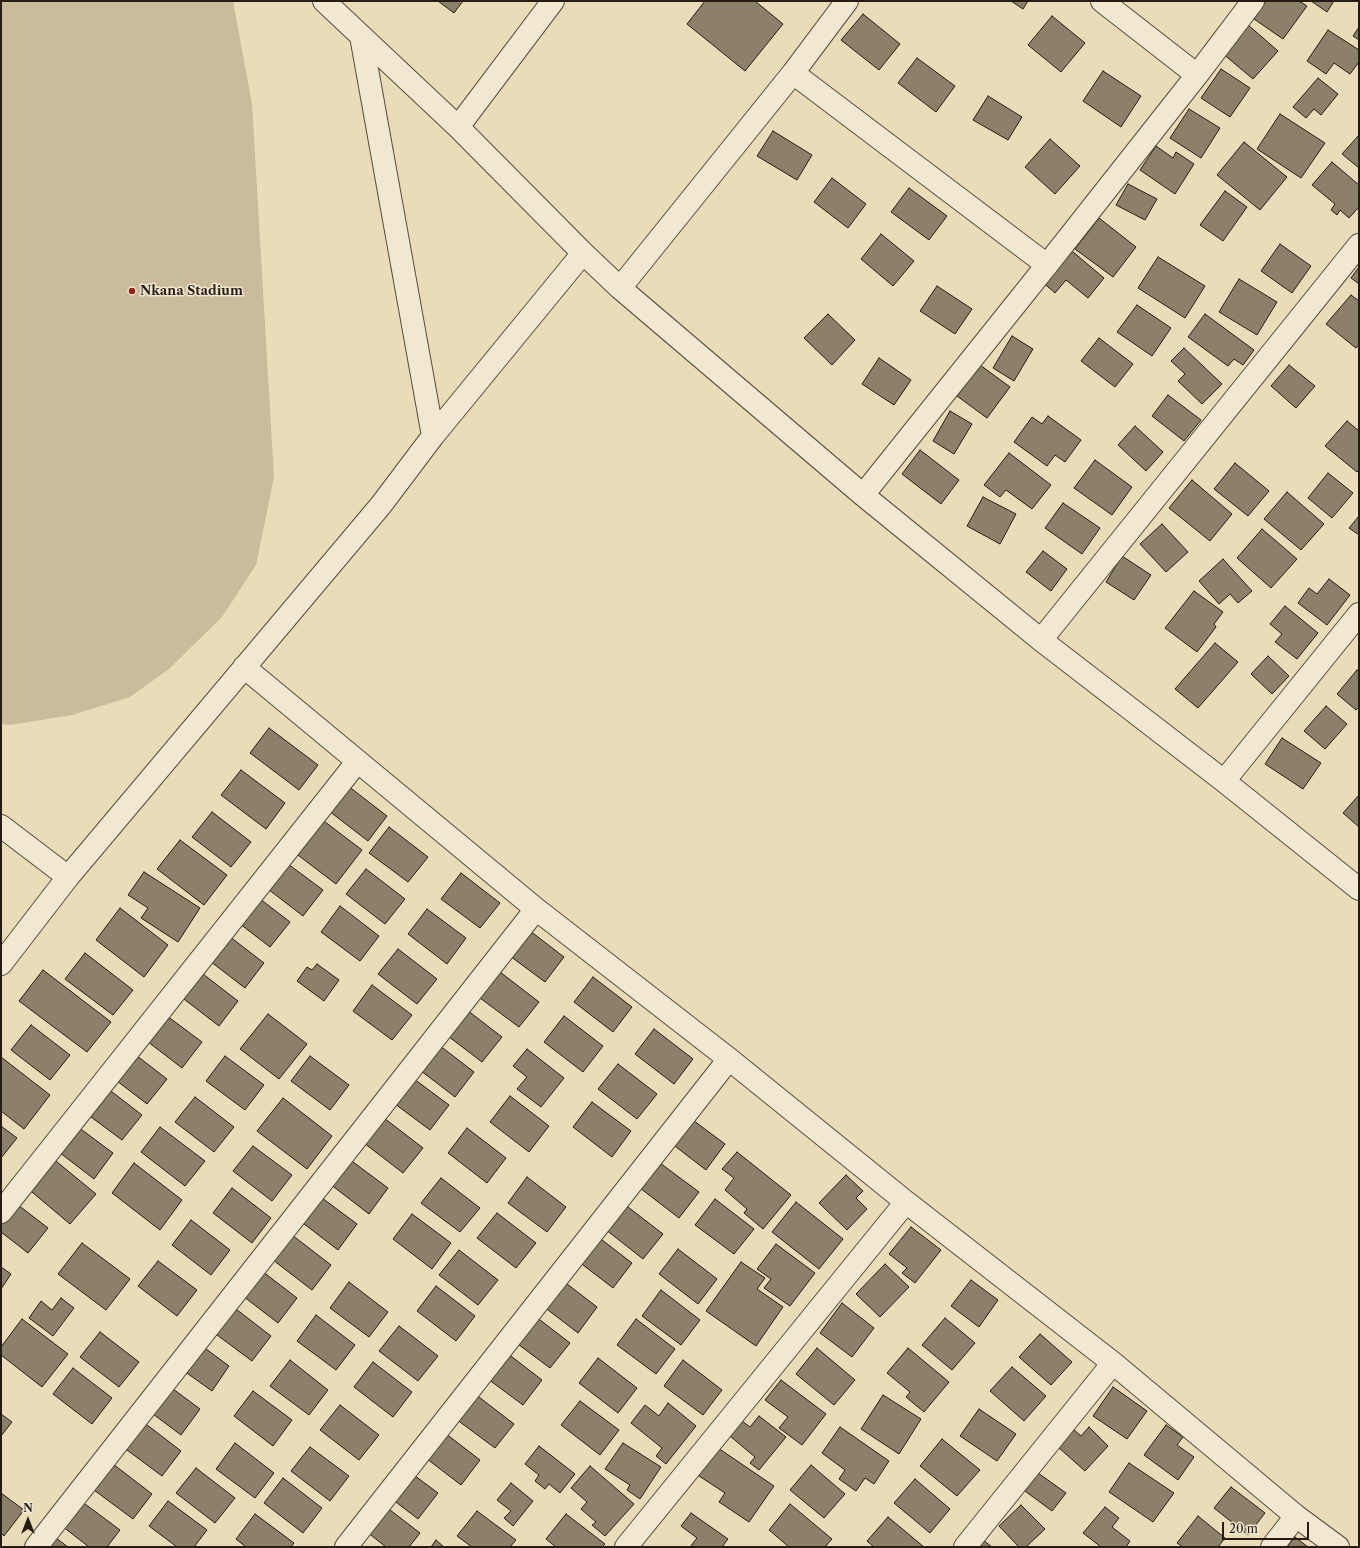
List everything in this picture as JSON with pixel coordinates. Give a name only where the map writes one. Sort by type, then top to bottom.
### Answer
[{"type":"street","points":[[324,1],[458,128],[620,288],[863,495],[1041,640],[1224,781],[1359,889]]},
{"type":"street","points":[[458,128],[553,1]]},
{"type":"street","points":[[620,288],[792,73],[847,1]]},
{"type":"street","points":[[1102,1],[1197,75]]},
{"type":"street","points":[[863,495],[1197,75],[1253,1]]},
{"type":"street","points":[[361,36],[433,436]]},
{"type":"street","points":[[792,73],[1047,265]]},
{"type":"street","points":[[1041,640],[1359,245]]},
{"type":"street","points":[[1,964],[68,877],[381,505],[433,436],[583,253]]},
{"type":"street","points":[[1224,781],[1359,614]]},
{"type":"street","points":[[244,667],[536,909],[729,1059],[906,1202],[1113,1363],[1296,1516],[1338,1547]]},
{"type":"street","points":[[1,1212],[357,762]]},
{"type":"street","points":[[1,826],[68,877]]},
{"type":"street","points":[[36,1547],[536,909]]},
{"type":"street","points":[[346,1547],[729,1059]]},
{"type":"street","points":[[626,1547],[906,1202]]},
{"type":"street","points":[[965,1547],[1113,1363]]},
{"type":"street","points":[[1272,1547],[1296,1516]]},
{"type":"shaded area","name":"Nkana Stadium","points":[[1,1],[233,1],[252,104],[274,477],[256,565],[222,617],[169,669],[130,697],[72,715],[10,725],[1,724]]},
{"type":"building","points":[[438,1],[463,1],[454,13]]},
{"type":"building","points":[[705,1],[755,1],[783,24],[745,71],[687,24]]},
{"type":"building","points":[[1011,1],[1028,1],[1023,9]]},
{"type":"building","points":[[1266,1],[1299,1],[1307,6],[1283,39],[1254,19]]},
{"type":"building","points":[[1311,1],[1334,1],[1327,12]]},
{"type":"building","points":[[863,14],[900,44],[879,70],[841,40]]},
{"type":"building","points":[[1052,16],[1085,43],[1061,72],[1028,45]]},
{"type":"building","points":[[1247,24],[1278,51],[1253,79],[1222,53]]},
{"type":"building","points":[[1359,27],[1359,40],[1353,36]]},
{"type":"building","points":[[1328,30],[1359,50],[1359,62],[1350,74],[1334,63],[1326,74],[1307,61]]},
{"type":"building","points":[[917,58],[955,86],[936,112],[898,83]]},
{"type":"building","points":[[1221,69],[1250,88],[1230,117],[1201,98]]},
{"type":"building","points":[[1103,71],[1141,96],[1121,127],[1083,101]]},
{"type":"building","points":[[1318,78],[1338,94],[1321,115],[1314,109],[1306,118],[1293,107]]},
{"type":"building","points":[[988,96],[1022,117],[1008,140],[973,120]]},
{"type":"building","points":[[1189,109],[1220,128],[1201,158],[1170,138]]},
{"type":"building","points":[[1280,114],[1325,143],[1301,178],[1257,149]]},
{"type":"building","points":[[773,131],[812,155],[797,180],[757,156]]},
{"type":"building","points":[[1359,135],[1359,168],[1342,154]]},
{"type":"building","points":[[1050,139],[1080,166],[1055,194],[1025,167]]},
{"type":"building","points":[[1244,142],[1287,177],[1260,210],[1217,175]]},
{"type":"building","points":[[1156,146],[1173,158],[1176,152],[1194,164],[1175,194],[1140,170]]},
{"type":"building","points":[[1332,162],[1359,185],[1359,207],[1349,218],[1340,210],[1337,215],[1331,210],[1335,204],[1312,185]]},
{"type":"building","points":[[832,178],[866,204],[848,228],[814,202]]},
{"type":"building","points":[[1128,184],[1157,199],[1145,220],[1116,205]]},
{"type":"building","points":[[909,188],[947,216],[929,240],[891,212]]},
{"type":"building","points":[[1225,191],[1247,207],[1223,241],[1200,225]]},
{"type":"building","points":[[1099,218],[1136,247],[1113,277],[1075,249]]},
{"type":"building","points":[[881,234],[914,261],[893,286],[861,259]]},
{"type":"building","points":[[1280,244],[1311,266],[1292,293],[1261,271]]},
{"type":"building","points":[[1066,246],[1104,278],[1088,298],[1066,280],[1055,293],[1039,279]]},
{"type":"building","points":[[1158,257],[1205,286],[1185,318],[1138,288]]},
{"type":"building","points":[[1359,267],[1359,284],[1351,278]]},
{"type":"building","points":[[1239,279],[1277,302],[1257,335],[1219,312]]},
{"type":"building","points":[[937,286],[972,309],[955,334],[920,311]]},
{"type":"building","points":[[1351,295],[1359,301],[1359,345],[1356,348],[1326,324]]},
{"type":"building","points":[[1137,305],[1171,328],[1152,356],[1117,332]]},
{"type":"building","points":[[828,314],[855,340],[832,365],[804,338]]},
{"type":"building","points":[[1205,314],[1254,350],[1243,365],[1234,359],[1228,366],[1188,337]]},
{"type":"building","points":[[1012,336],[1033,349],[1014,381],[993,368]]},
{"type":"building","points":[[1099,338],[1133,364],[1115,387],[1081,361]]},
{"type":"building","points":[[1184,348],[1222,384],[1202,404],[1178,381],[1185,374],[1171,361]]},
{"type":"building","points":[[879,358],[911,380],[894,405],[862,384]]},
{"type":"building","points":[[980,365],[1010,387],[987,418],[957,396]]},
{"type":"building","points":[[1289,365],[1315,386],[1296,408],[1271,386]]},
{"type":"building","points":[[1168,395],[1201,420],[1184,441],[1152,416]]},
{"type":"building","points":[[950,411],[972,424],[954,454],[933,441]]},
{"type":"building","points":[[1048,416],[1081,440],[1065,462],[1055,455],[1047,466],[1014,442],[1032,417],[1042,424]]},
{"type":"building","points":[[1347,421],[1359,431],[1359,470],[1357,472],[1325,446]]},
{"type":"building","points":[[1135,426],[1163,452],[1146,471],[1118,445]]},
{"type":"building","points":[[920,450],[959,480],[941,504],[902,474]]},
{"type":"building","points":[[1009,453],[1051,485],[1032,509],[1006,490],[1000,497],[984,485]]},
{"type":"building","points":[[1095,460],[1132,487],[1112,515],[1074,488]]},
{"type":"building","points":[[1235,463],[1269,491],[1248,516],[1214,489]]},
{"type":"building","points":[[1328,473],[1353,493],[1332,518],[1308,498]]},
{"type":"building","points":[[1192,480],[1232,514],[1210,541],[1169,508]]},
{"type":"building","points":[[1287,492],[1324,524],[1301,550],[1264,519]]},
{"type":"building","points":[[983,497],[1016,514],[1000,544],[967,526]]},
{"type":"building","points":[[1063,503],[1100,528],[1082,554],[1045,528]]},
{"type":"building","points":[[1359,516],[1359,535],[1349,528]]},
{"type":"building","points":[[1162,524],[1188,552],[1166,572],[1140,544]]},
{"type":"building","points":[[1262,529],[1297,559],[1271,588],[1237,558]]},
{"type":"building","points":[[1043,551],[1067,569],[1051,591],[1026,572]]},
{"type":"building","points":[[1122,556],[1151,575],[1134,600],[1106,582]]},
{"type":"building","points":[[1223,559],[1252,591],[1238,603],[1230,594],[1219,604],[1199,581]]},
{"type":"building","points":[[1329,579],[1350,595],[1327,625],[1298,603],[1309,588],[1317,594]]},
{"type":"building","points":[[1194,591],[1223,612],[1214,624],[1216,627],[1197,652],[1165,628]]},
{"type":"building","points":[[1285,606],[1318,633],[1297,659],[1275,642],[1282,634],[1270,624]]},
{"type":"building","points":[[1215,643],[1238,662],[1198,708],[1175,689]]},
{"type":"building","points":[[1268,656],[1289,676],[1272,694],[1251,674]]},
{"type":"building","points":[[1357,670],[1359,672],[1359,707],[1356,710],[1337,694]]},
{"type":"building","points":[[1326,706],[1347,724],[1325,749],[1304,731]]},
{"type":"building","points":[[269,728],[318,765],[299,790],[250,753]]},
{"type":"building","points":[[1282,738],[1321,763],[1303,789],[1265,764]]},
{"type":"building","points":[[241,770],[285,803],[266,829],[221,795]]},
{"type":"building","points":[[348,786],[387,816],[368,841],[329,811]]},
{"type":"building","points":[[1359,795],[1359,827],[1343,813]]},
{"type":"building","points":[[212,812],[251,842],[231,867],[192,837]]},
{"type":"building","points":[[312,812],[362,850],[336,884],[286,846]]},
{"type":"building","points":[[389,827],[428,857],[408,882],[369,853]]},
{"type":"building","points":[[180,840],[227,875],[204,905],[157,869]]},
{"type":"building","points":[[284,861],[323,890],[303,916],[264,886]]},
{"type":"building","points":[[366,869],[405,899],[385,924],[346,894]]},
{"type":"building","points":[[144,872],[200,908],[178,942],[141,918],[148,908],[128,895]]},
{"type":"building","points":[[461,873],[500,903],[480,928],[441,899]]},
{"type":"building","points":[[251,892],[290,922],[270,947],[231,917]]},
{"type":"building","points":[[340,906],[379,936],[360,961],[321,932]]},
{"type":"building","points":[[120,908],[168,945],[144,977],[96,940]]},
{"type":"building","points":[[427,909],[466,938],[447,964],[408,934]]},
{"type":"building","points":[[525,927],[564,957],[545,982],[506,953]]},
{"type":"building","points":[[225,933],[264,963],[245,988],[206,958]]},
{"type":"building","points":[[398,949],[437,979],[417,1004],[378,974]]},
{"type":"building","points":[[85,953],[133,990],[113,1015],[65,979]]},
{"type":"building","points":[[317,964],[339,980],[324,1001],[297,981],[307,967],[312,970]]},
{"type":"building","points":[[43,970],[111,1022],[87,1052],[19,1001]]},
{"type":"building","points":[[199,971],[238,1001],[219,1026],[180,996]]},
{"type":"building","points":[[500,972],[539,1002],[519,1027],[480,998]]},
{"type":"building","points":[[593,977],[632,1007],[613,1032],[574,1002]]},
{"type":"building","points":[[372,985],[412,1015],[392,1040],[353,1011]]},
{"type":"building","points":[[463,1007],[502,1037],[482,1062],[444,1033]]},
{"type":"building","points":[[163,1013],[202,1042],[182,1068],[143,1038]]},
{"type":"building","points":[[268,1014],[307,1044],[279,1079],[240,1049]]},
{"type":"building","points":[[564,1016],[603,1046],[583,1072],[544,1042]]},
{"type":"building","points":[[31,1025],[70,1055],[50,1080],[11,1050]]},
{"type":"building","points":[[654,1029],[693,1059],[674,1084],[635,1054]]},
{"type":"building","points":[[435,1042],[474,1072],[455,1097],[416,1067]]},
{"type":"building","points":[[128,1049],[167,1079],[147,1104],[108,1074]]},
{"type":"building","points":[[527,1049],[564,1078],[541,1107],[517,1089],[527,1077],[513,1066]]},
{"type":"building","points":[[225,1056],[264,1085],[245,1110],[206,1081]]},
{"type":"building","points":[[310,1056],[349,1085],[330,1110],[291,1081]]},
{"type":"building","points":[[1,1057],[50,1095],[24,1129],[1,1111]]},
{"type":"building","points":[[618,1064],[657,1094],[637,1119],[598,1089]]},
{"type":"building","points":[[410,1076],[449,1105],[430,1130],[391,1101]]},
{"type":"building","points":[[103,1085],[142,1115],[122,1140],[83,1111]]},
{"type":"building","points":[[510,1096],[549,1126],[529,1152],[490,1122]]},
{"type":"building","points":[[195,1097],[234,1127],[214,1152],[175,1122]]},
{"type":"building","points":[[283,1098],[332,1136],[307,1169],[257,1131]]},
{"type":"building","points":[[592,1102],[631,1131],[612,1157],[573,1127]]},
{"type":"building","points":[[686,1115],[725,1144],[706,1170],[667,1140]]},
{"type":"building","points":[[384,1118],[423,1148],[403,1173],[364,1143]]},
{"type":"building","points":[[74,1124],[113,1153],[94,1179],[55,1149]]},
{"type":"building","points":[[1,1126],[17,1138],[1,1158]]},
{"type":"building","points":[[160,1127],[205,1161],[185,1186],[141,1152]]},
{"type":"building","points":[[467,1128],[506,1158],[487,1183],[448,1153]]},
{"type":"building","points":[[253,1146],[292,1175],[272,1201],[233,1171]]},
{"type":"building","points":[[737,1152],[791,1195],[763,1229],[744,1213],[747,1209],[725,1190],[734,1178],[722,1169]]},
{"type":"building","points":[[51,1157],[96,1194],[70,1224],[26,1187]]},
{"type":"building","points":[[349,1159],[388,1188],[369,1214],[330,1184]]},
{"type":"building","points":[[134,1163],[182,1200],[160,1230],[112,1193]]},
{"type":"building","points":[[660,1163],[699,1192],[679,1218],[640,1188]]},
{"type":"building","points":[[846,1175],[863,1191],[856,1198],[867,1209],[847,1230],[819,1203]]},
{"type":"building","points":[[527,1177],[566,1207],[547,1232],[508,1203]]},
{"type":"building","points":[[441,1178],[480,1208],[460,1232],[421,1203]]},
{"type":"building","points":[[232,1188],[271,1218],[252,1243],[213,1213]]},
{"type":"building","points":[[318,1195],[357,1224],[338,1250],[299,1220]]},
{"type":"building","points":[[9,1198],[48,1228],[28,1253],[1,1232],[1,1208]]},
{"type":"building","points":[[715,1199],[754,1229],[734,1254],[695,1225]]},
{"type":"building","points":[[796,1202],[843,1239],[819,1269],[772,1232]]},
{"type":"building","points":[[624,1204],[663,1234],[643,1259],[605,1229]]},
{"type":"building","points":[[497,1213],[536,1243],[516,1268],[477,1238]]},
{"type":"building","points":[[412,1214],[451,1243],[432,1269],[393,1239]]},
{"type":"building","points":[[191,1220],[230,1250],[211,1275],[172,1245]]},
{"type":"building","points":[[911,1227],[941,1250],[915,1283],[902,1273],[907,1268],[889,1254]]},
{"type":"building","points":[[593,1233],[632,1263],[613,1288],[574,1258]]},
{"type":"building","points":[[292,1235],[331,1265],[312,1290],[273,1260]]},
{"type":"building","points":[[82,1243],[130,1279],[106,1310],[58,1274]]},
{"type":"building","points":[[776,1244],[815,1273],[790,1306],[764,1288],[771,1279],[757,1269]]},
{"type":"building","points":[[678,1249],[717,1279],[698,1304],[659,1274]]},
{"type":"building","points":[[459,1250],[498,1280],[478,1305],[439,1275]]},
{"type":"building","points":[[158,1261],[197,1290],[177,1316],[138,1286]]},
{"type":"building","points":[[741,1262],[765,1278],[757,1289],[783,1307],[756,1346],[706,1311]]},
{"type":"building","points":[[885,1264],[909,1287],[880,1317],[856,1294]]},
{"type":"building","points":[[1,1267],[11,1274],[1,1289]]},
{"type":"building","points":[[258,1268],[297,1298],[278,1323],[239,1293]]},
{"type":"building","points":[[558,1277],[597,1307],[578,1333],[539,1303]]},
{"type":"building","points":[[971,1280],[998,1300],[979,1327],[951,1306]]},
{"type":"building","points":[[349,1282],[388,1312],[369,1337],[330,1308]]},
{"type":"building","points":[[436,1286],[475,1316],[456,1341],[417,1311]]},
{"type":"building","points":[[661,1290],[700,1320],[681,1345],[642,1316]]},
{"type":"building","points":[[61,1298],[74,1308],[53,1336],[29,1318],[41,1301],[52,1310]]},
{"type":"building","points":[[842,1303],[874,1328],[852,1357],[820,1333]]},
{"type":"building","points":[[232,1306],[271,1336],[252,1361],[213,1332]]},
{"type":"building","points":[[531,1313],[570,1343],[550,1368],[511,1339]]},
{"type":"building","points":[[316,1315],[355,1345],[336,1370],[297,1341]]},
{"type":"building","points":[[945,1318],[975,1343],[952,1370],[922,1345]]},
{"type":"building","points":[[22,1319],[68,1354],[42,1387],[1,1355],[1,1347]]},
{"type":"building","points":[[636,1319],[675,1349],[656,1374],[617,1345]]},
{"type":"building","points":[[399,1326],[438,1356],[418,1381],[379,1351]]},
{"type":"building","points":[[100,1332],[139,1362],[119,1387],[80,1357]]},
{"type":"building","points":[[1040,1334],[1072,1362],[1051,1385],[1019,1357]]},
{"type":"building","points":[[202,1346],[229,1366],[212,1391],[184,1371]]},
{"type":"building","points":[[817,1348],[855,1380],[834,1405],[796,1374]]},
{"type":"building","points":[[908,1348],[949,1382],[924,1412],[906,1397],[910,1392],[887,1373]]},
{"type":"building","points":[[503,1350],[542,1380],[523,1405],[484,1376]]},
{"type":"building","points":[[598,1358],[637,1388],[618,1413],[579,1383]]},
{"type":"building","points":[[290,1360],[328,1390],[309,1415],[270,1386]]},
{"type":"building","points":[[683,1360],[722,1390],[703,1415],[664,1386]]},
{"type":"building","points":[[373,1362],[412,1392],[393,1417],[354,1387]]},
{"type":"building","points":[[1012,1367],[1046,1396],[1024,1421],[990,1391]]},
{"type":"building","points":[[73,1368],[112,1398],[92,1424],[53,1394]]},
{"type":"building","points":[[161,1380],[200,1409],[181,1435],[141,1405]]},
{"type":"building","points":[[781,1380],[826,1414],[802,1445],[779,1428],[788,1417],[765,1400]]},
{"type":"building","points":[[1113,1387],[1147,1411],[1127,1439],[1093,1416]]},
{"type":"building","points":[[253,1391],[292,1420],[273,1446],[234,1416]]},
{"type":"building","points":[[475,1394],[514,1424],[495,1448],[456,1419]]},
{"type":"building","points":[[883,1395],[921,1419],[899,1454],[861,1429]]},
{"type":"building","points":[[580,1401],[619,1430],[600,1455],[561,1425]]},
{"type":"building","points":[[668,1403],[696,1426],[666,1464],[656,1456],[662,1448],[631,1423],[645,1405],[659,1416]]},
{"type":"building","points":[[340,1405],[379,1435],[359,1460],[320,1430]]},
{"type":"building","points":[[979,1409],[1016,1434],[997,1461],[960,1436]]},
{"type":"building","points":[[1,1414],[12,1422],[1,1436]]},
{"type":"building","points":[[759,1416],[786,1437],[759,1470],[750,1463],[755,1457],[730,1436],[742,1421],[750,1427]]},
{"type":"building","points":[[142,1421],[181,1451],[162,1476],[123,1447]]},
{"type":"building","points":[[1166,1425],[1183,1437],[1177,1445],[1194,1457],[1178,1480],[1144,1455]]},
{"type":"building","points":[[840,1427],[889,1461],[874,1484],[865,1478],[856,1491],[839,1479],[845,1470],[822,1453]]},
{"type":"building","points":[[1089,1427],[1108,1446],[1085,1471],[1058,1447],[1073,1429],[1081,1436]]},
{"type":"building","points":[[441,1430],[480,1460],[461,1485],[422,1455]]},
{"type":"building","points":[[942,1439],[980,1470],[957,1496],[920,1466]]},
{"type":"building","points":[[235,1443],[274,1473],[255,1498],[216,1469]]},
{"type":"building","points":[[623,1443],[661,1467],[640,1499],[627,1490],[630,1485],[605,1469]]},
{"type":"building","points":[[539,1446],[575,1474],[560,1493],[549,1484],[545,1489],[535,1481],[539,1475],[525,1464]]},
{"type":"building","points":[[715,1446],[774,1486],[749,1522],[719,1502],[725,1493],[696,1474]]},
{"type":"building","points":[[310,1447],[349,1476],[330,1501],[291,1471]]},
{"type":"building","points":[[1129,1463],[1174,1493],[1153,1522],[1109,1492]]},
{"type":"building","points":[[113,1464],[152,1494],[133,1519],[94,1490]]},
{"type":"building","points":[[399,1464],[438,1493],[418,1519],[379,1489]]},
{"type":"building","points":[[811,1465],[845,1494],[824,1518],[790,1490]]},
{"type":"building","points":[[590,1466],[634,1504],[605,1536],[592,1525],[596,1522],[581,1509],[587,1502],[571,1488]]},
{"type":"building","points":[[196,1468],[235,1498],[215,1523],[176,1493]]},
{"type":"building","points":[[1038,1473],[1066,1493],[1052,1511],[1025,1491]]},
{"type":"building","points":[[283,1478],[322,1508],[303,1533],[264,1503]]},
{"type":"building","points":[[915,1479],[950,1509],[930,1533],[894,1503]]},
{"type":"building","points":[[511,1483],[533,1501],[513,1526],[504,1518],[511,1511],[497,1500]]},
{"type":"building","points":[[1231,1487],[1265,1513],[1248,1535],[1214,1508]]},
{"type":"building","points":[[1,1493],[24,1510],[4,1536],[1,1533]]},
{"type":"building","points":[[81,1501],[120,1530],[107,1547],[89,1547],[62,1526]]},
{"type":"building","points":[[168,1501],[207,1530],[194,1547],[177,1547],[149,1526]]},
{"type":"building","points":[[381,1503],[420,1533],[409,1547],[386,1547],[362,1528]]},
{"type":"building","points":[[790,1504],[832,1539],[825,1547],[789,1547],[769,1530]]},
{"type":"building","points":[[1021,1505],[1045,1529],[1026,1547],[1019,1547],[999,1526]]},
{"type":"building","points":[[1105,1507],[1119,1518],[1112,1527],[1130,1541],[1126,1547],[1101,1547],[1083,1533]]},
{"type":"building","points":[[477,1511],[516,1540],[510,1547],[472,1547],[457,1536]]},
{"type":"building","points":[[691,1513],[728,1539],[722,1547],[690,1547],[697,1538],[681,1526]]},
{"type":"building","points":[[255,1514],[294,1543],[291,1547],[246,1547],[236,1539]]},
{"type":"building","points":[[566,1514],[605,1544],[602,1547],[556,1547],[546,1539]]},
{"type":"building","points":[[1198,1516],[1225,1538],[1218,1547],[1183,1547],[1177,1543]]},
{"type":"building","points":[[888,1517],[924,1547],[874,1547],[867,1541]]},
{"type":"building","points":[[1295,1537],[1308,1547],[1287,1547]]},
{"type":"building","points":[[56,1538],[68,1547],[49,1547]]},
{"type":"building","points":[[436,1540],[444,1547],[431,1547]]},
{"type":"building","points":[[983,1540],[992,1547],[977,1547]]},
{"type":"place","name":"Nkana Stadium","points":[[132,291]]}]
